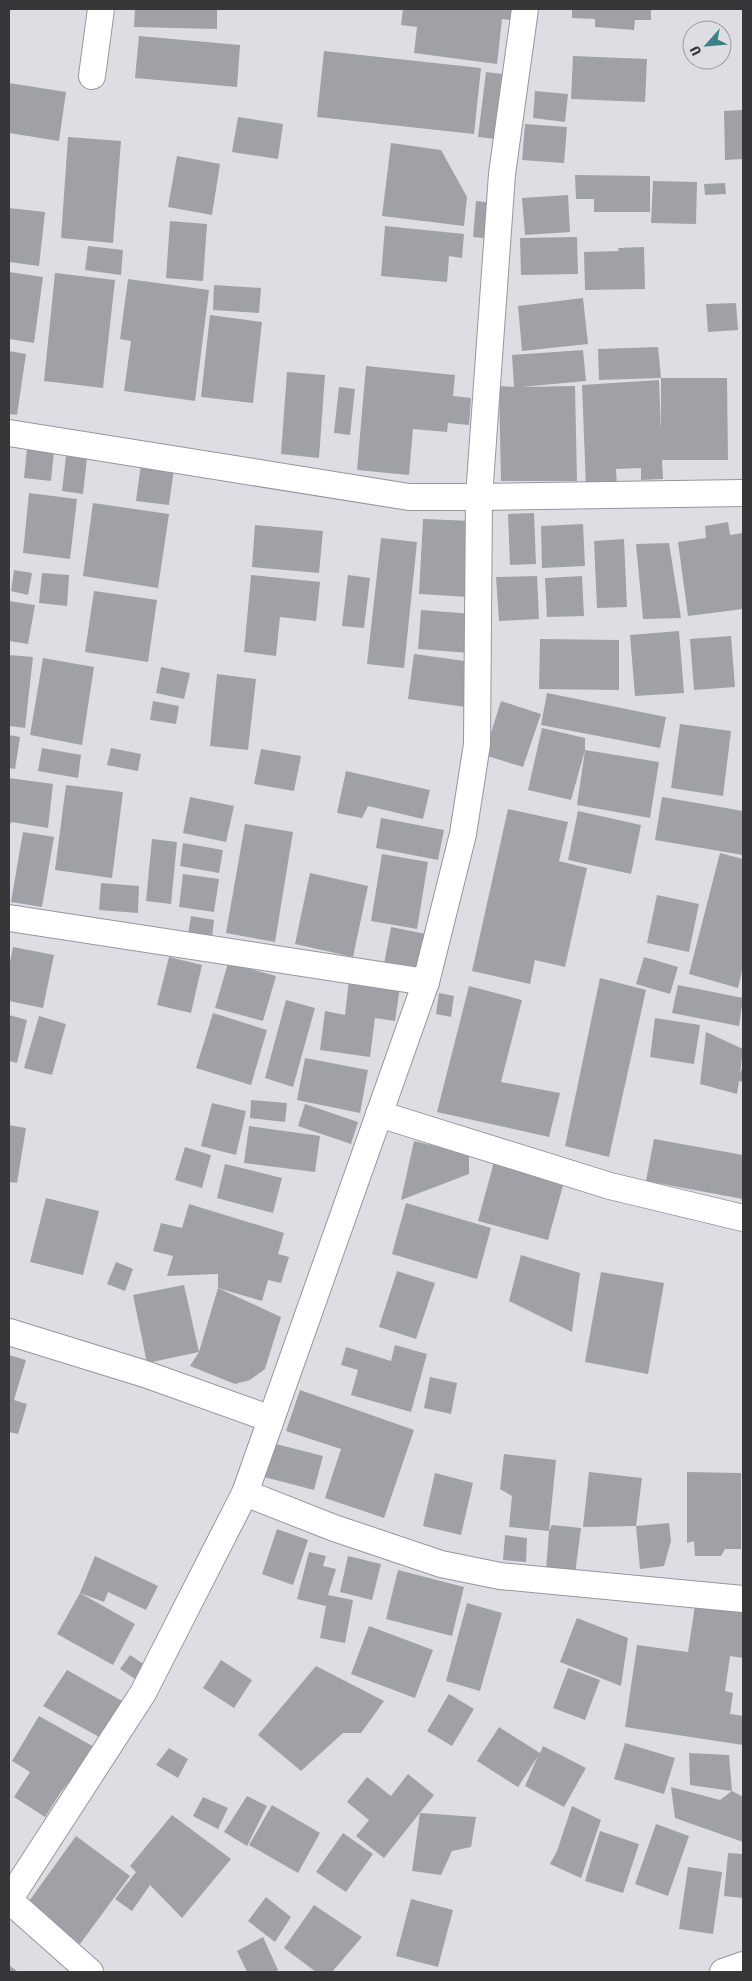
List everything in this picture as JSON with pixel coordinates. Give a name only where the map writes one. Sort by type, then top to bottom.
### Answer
[{"type":"street","points":[[92,76],[101,9]]},
{"type":"street","points":[[90,1972],[9,1900],[143,1694],[245,1493],[426,982],[464,834],[477,744],[479,497],[502,174],[525,9]]},
{"type":"street","points":[[9,433],[409,497],[743,493]]},
{"type":"street","points":[[9,918],[426,982]]},
{"type":"street","points":[[379,1114],[610,1186],[743,1218]]},
{"type":"street","points":[[9,1332],[145,1374],[272,1419]]},
{"type":"street","points":[[245,1493],[334,1528],[441,1564],[500,1576],[743,1599]]},
{"type":"street","points":[[723,1972],[743,1965]]},
{"type":"building","points":[[135,9],[217,9],[217,29],[134,27]]},
{"type":"building","points":[[403,9],[519,9],[517,21],[502,19],[497,64],[414,53],[417,27],[401,25]]},
{"type":"building","points":[[572,9],[651,9],[651,20],[635,20],[634,30],[595,27],[595,19],[572,18]]},
{"type":"building","points":[[139,36],[240,45],[237,87],[135,78]]},
{"type":"building","points":[[324,51],[481,68],[474,134],[317,117]]},
{"type":"building","points":[[573,56],[647,59],[645,102],[571,99]]},
{"type":"building","points":[[486,72],[511,75],[503,140],[478,137]]},
{"type":"building","points":[[9,83],[66,92],[59,141],[9,133]]},
{"type":"building","points":[[535,91],[568,94],[565,122],[533,118]]},
{"type":"building","points":[[743,110],[743,159],[725,160],[724,111]]},
{"type":"building","points":[[238,117],[283,124],[278,159],[232,152]]},
{"type":"building","points":[[525,124],[567,127],[564,163],[522,160]]},
{"type":"building","points":[[68,137],[121,141],[113,243],[61,238]]},
{"type":"building","points":[[391,143],[441,150],[467,197],[464,226],[382,216]]},
{"type":"building","points":[[177,156],[220,164],[212,215],[168,207]]},
{"type":"building","points":[[575,175],[650,176],[650,212],[594,212],[594,199],[576,199]]},
{"type":"building","points":[[653,181],[697,182],[696,224],[651,223]]},
{"type":"building","points":[[725,183],[726,194],[705,195],[704,184]]},
{"type":"building","points":[[568,195],[570,232],[525,235],[522,198]]},
{"type":"building","points":[[476,201],[494,203],[491,239],[473,237]]},
{"type":"building","points":[[9,208],[45,212],[39,266],[9,262]]},
{"type":"building","points":[[170,221],[207,224],[203,281],[166,278]]},
{"type":"building","points":[[385,226],[464,234],[462,258],[449,256],[447,282],[381,276]]},
{"type":"building","points":[[577,237],[578,274],[521,275],[520,238]]},
{"type":"building","points":[[88,246],[123,250],[121,275],[85,270]]},
{"type":"building","points":[[644,247],[645,289],[585,290],[584,252],[619,251],[618,248]]},
{"type":"building","points":[[9,272],[43,277],[34,343],[9,339]]},
{"type":"building","points":[[55,273],[115,280],[103,388],[44,381]]},
{"type":"building","points":[[128,279],[209,290],[195,401],[124,391],[131,341],[120,339]]},
{"type":"building","points":[[214,285],[261,288],[259,313],[213,310]]},
{"type":"building","points":[[583,298],[588,344],[522,351],[518,306]]},
{"type":"building","points":[[736,303],[738,330],[708,332],[706,304]]},
{"type":"building","points":[[210,315],[262,322],[253,403],[201,397]]},
{"type":"building","points":[[658,347],[661,378],[599,380],[598,349]]},
{"type":"building","points":[[583,350],[586,381],[521,387],[575,386],[577,481],[501,481],[499,386],[514,387],[512,355]]},
{"type":"building","points":[[9,351],[26,354],[17,415],[9,414]]},
{"type":"building","points":[[366,366],[455,375],[453,396],[471,398],[469,425],[448,423],[447,432],[413,429],[409,475],[357,470]]},
{"type":"building","points":[[287,372],[325,375],[319,458],[281,454]]},
{"type":"building","points":[[661,378],[727,378],[728,460],[662,460],[663,479],[641,480],[641,468],[616,469],[617,487],[586,488],[582,385],[659,380],[661,431]]},
{"type":"building","points":[[339,387],[355,389],[350,435],[334,433]]},
{"type":"building","points":[[27,448],[54,451],[51,481],[24,478]]},
{"type":"building","points":[[66,456],[87,458],[83,494],[62,491]]},
{"type":"building","points":[[141,464],[174,468],[169,505],[136,501]]},
{"type":"building","points":[[29,493],[77,499],[70,559],[23,553]]},
{"type":"building","points":[[93,503],[169,514],[158,588],[83,576]]},
{"type":"building","points":[[534,513],[536,564],[510,565],[508,514]]},
{"type":"building","points":[[423,519],[473,521],[469,597],[419,594]]},
{"type":"building","points":[[728,522],[730,535],[743,533],[743,609],[688,616],[678,542],[706,538],[705,526]]},
{"type":"building","points":[[583,524],[585,566],[542,568],[541,526]]},
{"type":"building","points":[[255,525],[323,531],[319,573],[252,567]]},
{"type":"building","points":[[381,538],[417,542],[404,668],[367,664]]},
{"type":"building","points":[[624,539],[627,607],[597,608],[594,541]]},
{"type":"building","points":[[669,543],[681,618],[643,619],[636,544]]},
{"type":"building","points":[[14,570],[32,573],[28,595],[11,591]]},
{"type":"building","points":[[42,573],[69,575],[67,606],[39,603]]},
{"type":"building","points":[[251,575],[320,582],[316,621],[280,617],[276,656],[244,652]]},
{"type":"building","points":[[348,575],[370,578],[364,628],[342,626]]},
{"type":"building","points":[[537,576],[539,619],[499,621],[496,577]]},
{"type":"building","points":[[582,576],[584,616],[547,617],[545,578]]},
{"type":"building","points":[[94,591],[157,600],[148,662],[85,652]]},
{"type":"building","points":[[9,601],[35,605],[28,644],[9,641]]},
{"type":"building","points":[[421,610],[473,614],[470,653],[418,649]]},
{"type":"building","points":[[679,631],[684,693],[635,696],[630,635]]},
{"type":"building","points":[[731,636],[735,687],[694,690],[690,639]]},
{"type":"building","points":[[540,639],[619,640],[619,690],[539,689]]},
{"type":"building","points":[[414,654],[472,662],[466,707],[408,699]]},
{"type":"building","points":[[9,655],[33,657],[25,728],[9,726]]},
{"type":"building","points":[[43,658],[94,667],[82,745],[30,735]]},
{"type":"building","points":[[161,667],[190,673],[184,699],[156,693]]},
{"type":"building","points":[[217,674],[256,679],[248,750],[210,746]]},
{"type":"building","points":[[547,693],[666,717],[660,748],[541,725]]},
{"type":"building","points":[[153,701],[179,706],[176,724],[150,720]]},
{"type":"building","points":[[501,701],[541,714],[523,767],[484,755]]},
{"type":"building","points":[[680,724],[731,731],[723,796],[671,788]]},
{"type":"building","points":[[542,728],[585,738],[585,750],[571,800],[528,790]]},
{"type":"building","points":[[9,735],[20,737],[15,769],[9,768]]},
{"type":"building","points":[[42,748],[81,755],[78,778],[38,771]]},
{"type":"building","points":[[111,748],[141,754],[138,771],[107,765]]},
{"type":"building","points":[[261,749],[301,756],[294,791],[254,784]]},
{"type":"building","points":[[585,750],[659,762],[650,818],[577,805]]},
{"type":"building","points":[[346,771],[430,790],[423,819],[368,806],[362,818],[337,813]]},
{"type":"building","points":[[9,778],[53,784],[48,828],[11,822],[9,830]]},
{"type":"building","points":[[66,785],[123,792],[112,878],[55,870]]},
{"type":"building","points":[[190,797],[234,806],[226,842],[183,833]]},
{"type":"building","points":[[662,797],[743,811],[743,855],[655,840]]},
{"type":"building","points":[[508,809],[568,822],[559,861],[587,868],[565,967],[535,960],[530,984],[472,971]]},
{"type":"building","points":[[578,811],[641,825],[631,874],[568,860]]},
{"type":"building","points":[[381,818],[444,830],[438,860],[376,848]]},
{"type":"building","points":[[245,824],[293,832],[275,942],[226,933]]},
{"type":"building","points":[[23,832],[54,837],[42,907],[11,902]]},
{"type":"building","points":[[152,839],[177,842],[171,904],[146,901]]},
{"type":"building","points":[[183,843],[223,850],[219,873],[180,866]]},
{"type":"building","points":[[720,853],[743,859],[743,967],[738,988],[689,974]]},
{"type":"building","points":[[382,854],[428,862],[417,929],[371,921]]},
{"type":"building","points":[[310,873],[368,886],[353,957],[295,944]]},
{"type":"building","points":[[183,874],[219,879],[214,912],[179,907]]},
{"type":"building","points":[[101,883],[139,886],[138,913],[99,910]]},
{"type":"building","points":[[657,895],[699,904],[689,952],[647,943]]},
{"type":"building","points":[[191,916],[214,920],[212,938],[188,934]]},
{"type":"building","points":[[391,927],[426,934],[418,971],[384,964]]},
{"type":"building","points":[[13,947],[54,955],[43,1008],[9,1001],[9,967]]},
{"type":"building","points":[[169,957],[202,965],[191,1013],[157,1005]]},
{"type":"building","points":[[644,957],[678,967],[670,994],[636,984]]},
{"type":"building","points":[[228,963],[276,976],[263,1021],[215,1008]]},
{"type":"building","points":[[600,978],[646,990],[609,1157],[565,1146]]},
{"type":"building","points":[[349,979],[400,987],[395,1021],[375,1018],[370,1057],[320,1050],[325,1011],[345,1015]]},
{"type":"building","points":[[678,985],[743,998],[739,1026],[672,1013]]},
{"type":"building","points":[[469,986],[522,1000],[501,1082],[560,1093],[549,1137],[437,1112]]},
{"type":"building","points":[[439,993],[454,996],[451,1017],[436,1014]]},
{"type":"building","points":[[286,1000],[315,1008],[293,1087],[265,1078]]},
{"type":"building","points":[[213,1013],[267,1030],[251,1085],[196,1068]]},
{"type":"building","points":[[9,1015],[27,1020],[17,1063],[9,1061]]},
{"type":"building","points":[[39,1016],[66,1024],[52,1075],[24,1068]]},
{"type":"building","points":[[655,1018],[700,1025],[694,1064],[650,1057]]},
{"type":"building","points":[[706,1032],[743,1049],[740,1074],[743,1065],[743,1082],[739,1081],[737,1094],[700,1084]]},
{"type":"building","points":[[305,1058],[368,1070],[360,1113],[297,1100]]},
{"type":"building","points":[[251,1100],[287,1103],[285,1122],[250,1118]]},
{"type":"building","points":[[212,1103],[246,1111],[236,1155],[201,1146]]},
{"type":"building","points":[[305,1104],[358,1122],[351,1144],[298,1126]]},
{"type":"building","points":[[9,1125],[26,1128],[17,1183],[9,1182]]},
{"type":"building","points":[[249,1126],[320,1136],[315,1172],[244,1163]]},
{"type":"building","points":[[654,1139],[743,1155],[743,1199],[646,1181]]},
{"type":"building","points":[[414,1141],[469,1154],[469,1174],[401,1200]]},
{"type":"building","points":[[185,1147],[211,1155],[202,1188],[175,1180]]},
{"type":"building","points":[[495,1158],[565,1178],[548,1240],[478,1221]]},
{"type":"building","points":[[225,1164],[282,1178],[273,1213],[217,1198]]},
{"type":"building","points":[[46,1198],[99,1211],[83,1275],[30,1262]]},
{"type":"building","points":[[406,1203],[491,1228],[477,1279],[392,1254]]},
{"type":"building","points":[[189,1204],[284,1233],[278,1254],[289,1257],[281,1283],[268,1280],[262,1301],[218,1288],[218,1274],[167,1276],[173,1256],[153,1251],[161,1223],[182,1228]]},
{"type":"building","points":[[521,1255],[580,1273],[572,1332],[509,1301]]},
{"type":"building","points":[[116,1262],[133,1269],[125,1291],[107,1284]]},
{"type":"building","points":[[397,1271],[435,1283],[416,1339],[379,1327]]},
{"type":"building","points":[[601,1272],[664,1283],[648,1374],[585,1362]]},
{"type":"building","points":[[184,1285],[199,1352],[147,1363],[133,1295]]},
{"type":"building","points":[[218,1288],[281,1317],[265,1369],[250,1380],[235,1384],[190,1366],[199,1352]]},
{"type":"building","points":[[395,1345],[427,1354],[411,1412],[351,1395],[358,1370],[341,1365],[346,1347],[391,1361]]},
{"type":"building","points":[[9,1355],[26,1360],[14,1400],[27,1404],[18,1434],[9,1432]]},
{"type":"building","points":[[430,1377],[457,1383],[451,1414],[424,1408]]},
{"type":"building","points":[[300,1390],[414,1430],[384,1518],[325,1498],[341,1449],[286,1431]]},
{"type":"building","points":[[272,1443],[323,1456],[314,1490],[264,1477]]},
{"type":"building","points":[[504,1454],[556,1460],[549,1531],[509,1527],[512,1496],[500,1489]]},
{"type":"building","points":[[589,1472],[642,1478],[636,1526],[583,1527]]},
{"type":"building","points":[[687,1472],[741,1473],[741,1549],[725,1549],[721,1556],[695,1556],[694,1541],[687,1543]]},
{"type":"building","points":[[435,1473],[473,1483],[461,1535],[423,1526]]},
{"type":"building","points":[[669,1523],[671,1541],[664,1566],[640,1569],[636,1526]]},
{"type":"building","points":[[552,1525],[581,1528],[575,1574],[546,1570],[549,1531]]},
{"type":"building","points":[[277,1529],[308,1540],[293,1585],[262,1574]]},
{"type":"building","points":[[505,1535],[527,1538],[526,1562],[503,1560]]},
{"type":"building","points":[[309,1552],[326,1556],[323,1566],[336,1569],[328,1595],[353,1600],[345,1643],[320,1638],[326,1606],[297,1599]]},
{"type":"building","points":[[95,1556],[158,1586],[146,1610],[108,1592],[104,1602],[80,1593]]},
{"type":"building","points":[[348,1556],[381,1564],[372,1600],[340,1592]]},
{"type":"building","points":[[398,1570],[464,1587],[452,1636],[386,1619]]},
{"type":"building","points":[[80,1593],[135,1624],[113,1665],[57,1634]]},
{"type":"building","points":[[467,1603],[502,1613],[480,1691],[446,1681]]},
{"type":"building","points":[[695,1605],[743,1612],[743,1658],[730,1656],[725,1691],[733,1693],[730,1714],[743,1716],[743,1745],[625,1727],[637,1645],[688,1652]]},
{"type":"building","points":[[577,1618],[628,1638],[621,1686],[560,1662]]},
{"type":"building","points":[[369,1626],[433,1650],[415,1698],[351,1674]]},
{"type":"building","points":[[130,1655],[145,1665],[135,1679],[120,1669]]},
{"type":"building","points":[[221,1660],[252,1680],[234,1708],[203,1688]]},
{"type":"building","points":[[316,1666],[384,1701],[361,1733],[343,1733],[301,1771],[258,1735]]},
{"type":"building","points":[[568,1668],[600,1680],[585,1720],[553,1708]]},
{"type":"building","points":[[67,1670],[124,1702],[101,1738],[43,1706]]},
{"type":"building","points":[[449,1694],[474,1709],[452,1746],[427,1731]]},
{"type":"building","points":[[39,1716],[96,1748],[61,1792],[45,1817],[14,1797],[30,1772],[12,1761]]},
{"type":"building","points":[[499,1727],[540,1753],[543,1746],[586,1768],[564,1807],[525,1786],[538,1756],[518,1787],[477,1761]]},
{"type":"building","points":[[625,1743],[675,1758],[664,1794],[614,1779]]},
{"type":"building","points":[[169,1748],[188,1759],[178,1778],[156,1765]]},
{"type":"building","points":[[689,1753],[729,1755],[732,1791],[690,1785]]},
{"type":"building","points":[[408,1774],[434,1795],[384,1858],[356,1836],[369,1820],[347,1802],[367,1777],[391,1796]]},
{"type":"building","points":[[671,1787],[720,1800],[732,1791],[743,1797],[743,1842],[675,1818]]},
{"type":"building","points":[[247,1796],[267,1806],[247,1846],[224,1832]]},
{"type":"building","points":[[203,1797],[228,1808],[218,1829],[193,1816]]},
{"type":"building","points":[[272,1805],[320,1833],[298,1873],[249,1845]]},
{"type":"building","points":[[572,1806],[601,1820],[581,1878],[550,1864],[557,1851]]},
{"type":"building","points":[[420,1813],[476,1817],[471,1847],[452,1851],[441,1875],[412,1871]]},
{"type":"building","points":[[172,1815],[231,1859],[182,1918],[150,1885],[132,1911],[115,1899],[136,1872],[130,1866]]},
{"type":"building","points":[[656,1824],[689,1836],[668,1896],[635,1884]]},
{"type":"building","points":[[600,1831],[639,1844],[623,1893],[585,1881]]},
{"type":"building","points":[[343,1833],[373,1854],[346,1892],[316,1872]]},
{"type":"building","points":[[76,1836],[130,1876],[80,1944],[27,1904]]},
{"type":"building","points":[[728,1853],[743,1854],[743,1898],[724,1896]]},
{"type":"building","points":[[688,1867],[722,1872],[713,1934],[679,1929]]},
{"type":"building","points":[[266,1897],[291,1917],[275,1942],[248,1921]]},
{"type":"building","points":[[411,1899],[453,1910],[438,1967],[396,1956]]},
{"type":"building","points":[[314,1905],[362,1937],[332,1972],[316,1972],[284,1948]]},
{"type":"building","points":[[263,1937],[278,1970],[275,1972],[247,1972],[237,1951]]},
{"type":"building","points":[[9,1965],[18,1972],[9,1972]]}]
